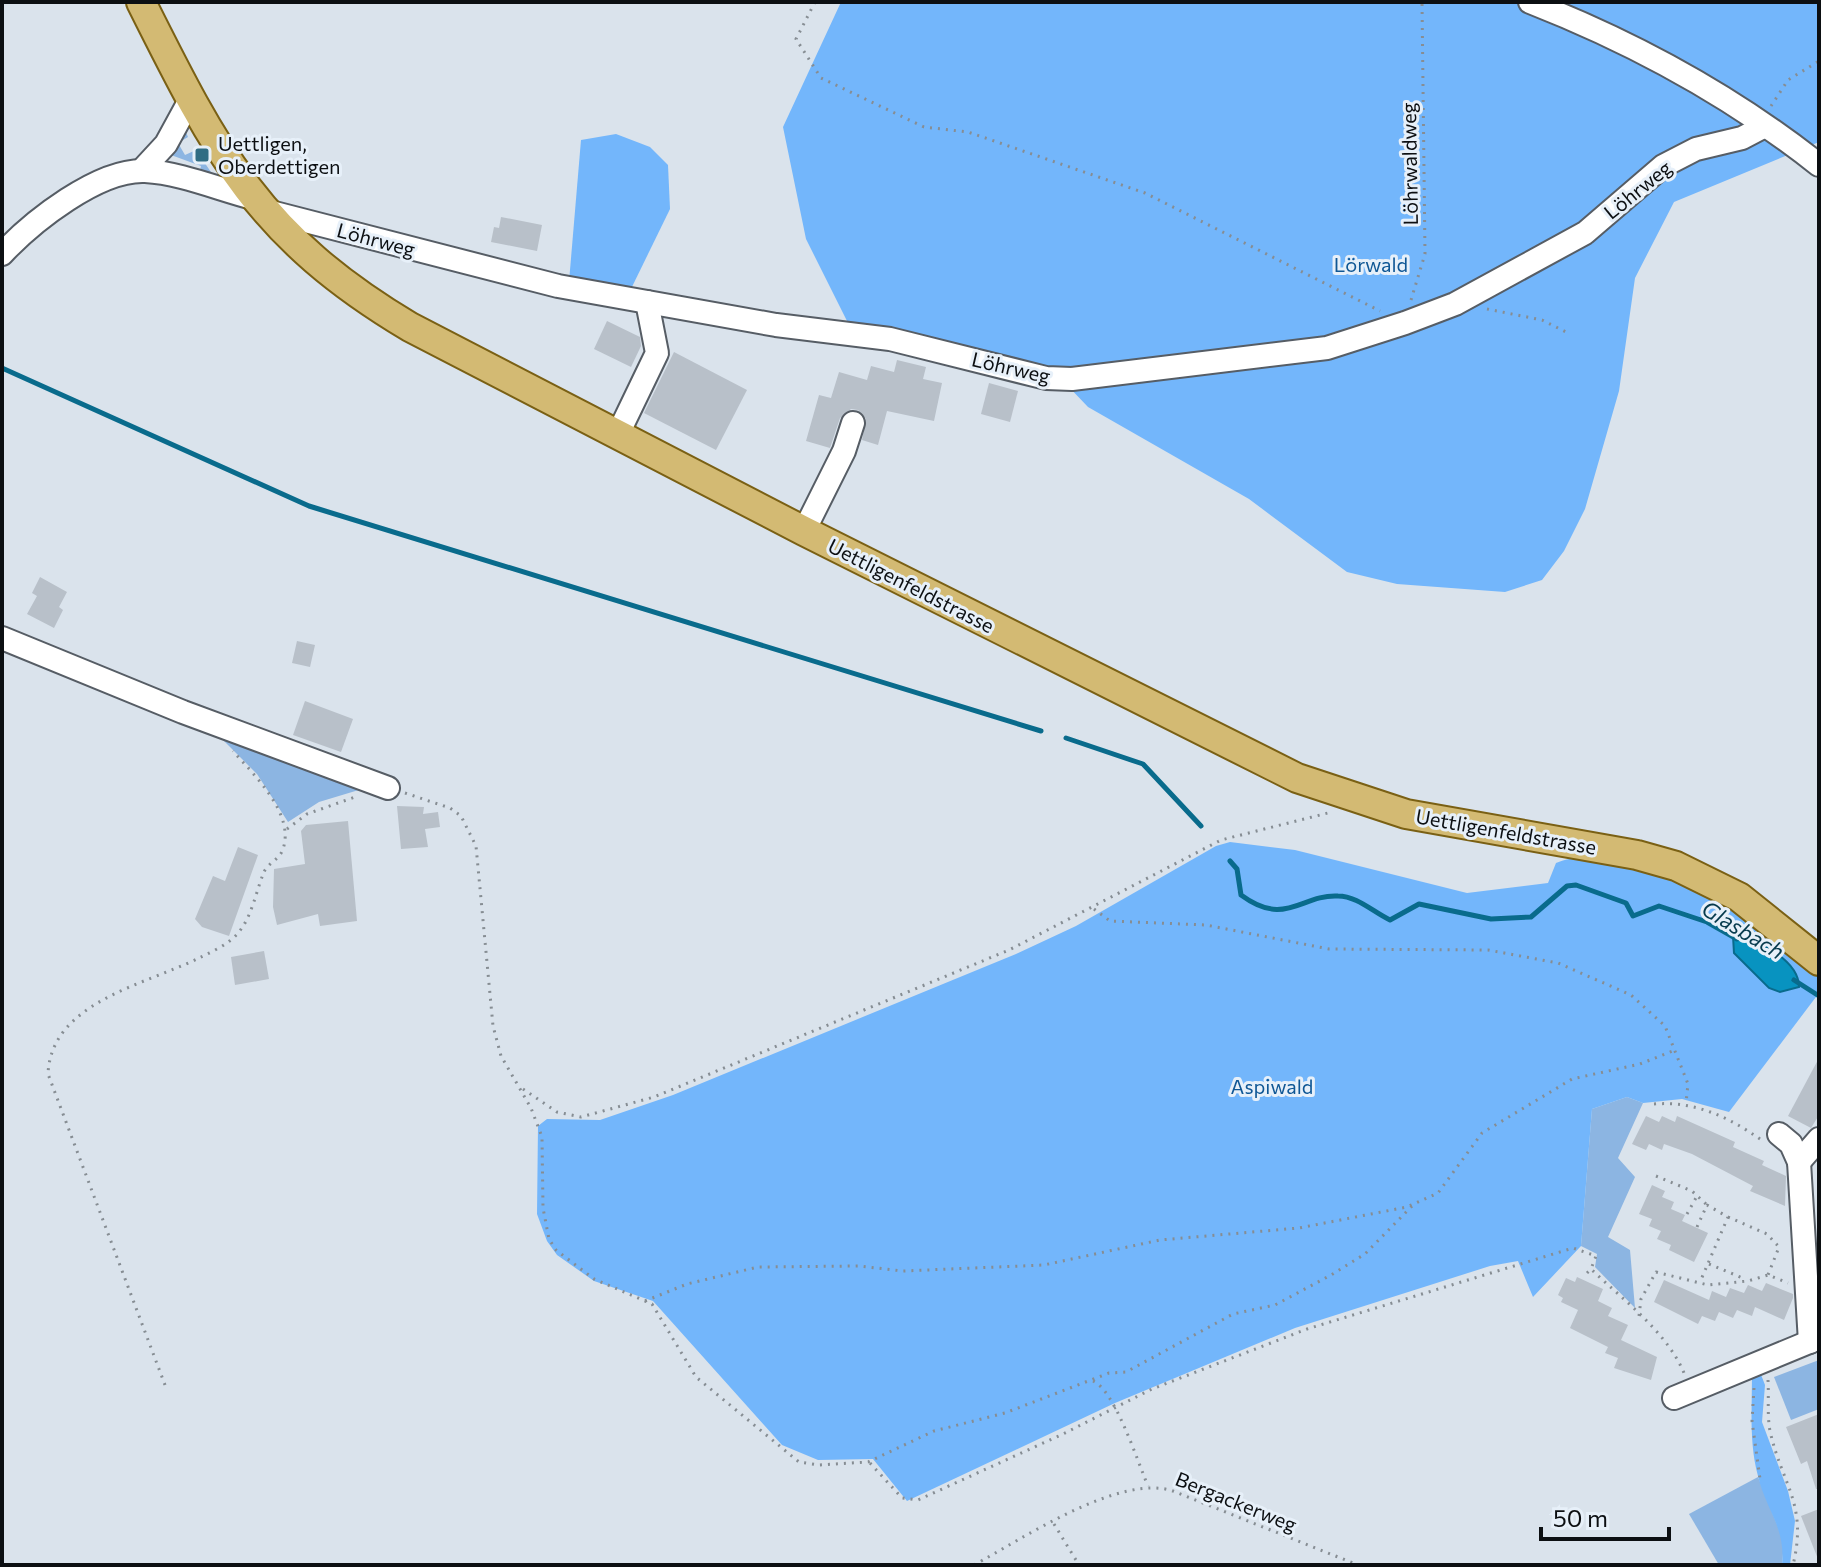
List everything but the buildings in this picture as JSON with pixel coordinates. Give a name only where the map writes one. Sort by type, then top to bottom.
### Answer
[{"type":"main road","name":"Uettligenfeldstrasse","points":[[141,2],[215,144],[258,204],[302,250],[359,297],[410,327],[617,436],[1232,749],[1366,804],[1676,866],[1731,892],[1819,961]]},
{"type":"street","points":[[1530,2],[1633,48],[1708,90],[1815,162]]},
{"type":"street","points":[[2,254],[50,211],[75,196],[141,171],[166,144],[190,100]]},
{"type":"street","name":"Löhrweg","points":[[141,171],[558,286],[776,325],[890,339],[1046,378],[1072,379],[1327,348],[1405,323],[1455,304],[1585,233],[1663,166],[1696,149],[1742,138],[1763,127]]},
{"type":"street","points":[[617,436],[657,353],[647,302]]},
{"type":"street","points":[[804,531],[844,451],[853,423]]},
{"type":"street","points":[[2,638],[183,712],[388,788]]},
{"type":"street","points":[[1682,1394],[1815,1340],[1799,1162],[1791,1144],[1771,1138]]},
{"type":"street","points":[[1799,1162],[1819,1139]]},
{"type":"path","points":[[815,2],[796,39],[821,78],[924,127],[968,132],[1145,193],[1405,323]]},
{"type":"path","name":"Löhrwaldweg","points":[[1405,323],[1425,254],[1422,2]]},
{"type":"path","points":[[1763,127],[1779,90],[1800,70],[1819,61]]},
{"type":"path","points":[[1455,304],[1542,320],[1568,333]]},
{"type":"path","points":[[222,742],[256,777],[287,829]]},
{"type":"path","points":[[165,1385],[48,1074],[49,1052],[57,1035],[71,1021],[99,1003],[200,957],[237,935],[245,923],[266,868],[282,853],[287,829],[307,814],[338,801],[388,788],[450,808],[461,816],[471,830],[480,867],[483,948],[493,1026],[501,1056],[520,1086],[542,1137],[543,1208],[549,1239],[556,1250],[594,1279],[645,1301],[663,1319],[696,1377],[799,1462],[819,1465],[868,1462],[934,1431],[1005,1413],[1109,1373],[1126,1372],[1233,1314],[1275,1305],[1331,1275],[1365,1254],[1415,1203]]},
{"type":"path","points":[[520,1086],[557,1112],[581,1117],[594,1116],[654,1097],[1009,950],[1094,909],[1221,840],[1366,804]]},
{"type":"path","points":[[1094,909],[1110,921],[1206,925],[1329,949],[1488,950],[1540,957],[1631,995],[1665,1026],[1688,1084],[1686,1103]]},
{"type":"path","points":[[645,1301],[687,1284],[758,1267],[859,1266],[903,1271],[1044,1265],[1160,1240],[1299,1228],[1415,1203],[1438,1193],[1482,1133],[1572,1079],[1640,1064],[1675,1050]]},
{"type":"path","points":[[1654,1104],[1686,1103],[1710,1114],[1727,1116],[1771,1138]]},
{"type":"path","points":[[1656,1176],[1673,1180],[1707,1205],[1767,1234],[1779,1247],[1768,1275]]},
{"type":"path","points":[[1687,1214],[1697,1196]]},
{"type":"path","points":[[1697,1227],[1707,1205]]},
{"type":"path","points":[[1700,1282],[1728,1217]]},
{"type":"path","points":[[868,1462],[896,1494],[906,1500],[918,1500],[1115,1408],[1307,1329],[1573,1248],[1589,1250],[1597,1257],[1587,1273]]},
{"type":"path","points":[[1709,1264],[1748,1281]]},
{"type":"path","points":[[1591,1269],[1673,1353],[1682,1394]]},
{"type":"path","points":[[1639,1316],[1641,1299],[1656,1272],[1708,1285],[1748,1281],[1768,1275],[1798,1287]]},
{"type":"path","points":[[1762,1362],[1769,1382],[1771,1436],[1797,1509],[1798,1533],[1793,1565]]},
{"type":"path","points":[[1092,1381],[1100,1384],[1115,1408],[1148,1486]]},
{"type":"path","points":[[1754,1386],[1752,1421],[1760,1479]]},
{"type":"path","name":"Bergackerweg","points":[[974,1565],[1053,1523],[1116,1495],[1148,1486],[1173,1491],[1358,1565]]},
{"type":"path","points":[[1053,1523],[1079,1565]]},
{"type":"shaded area","points":[[185,130],[188,137],[178,143],[185,155],[196,150],[217,181],[199,176],[201,166],[171,155],[165,166],[163,158]]},
{"type":"shaded area","points":[[208,725],[362,789],[319,802],[288,822],[257,774]]},
{"type":"shaded area","points":[[1733,936],[1753,941],[1775,952],[1792,968],[1799,987],[1780,992],[1769,988],[1734,953]]},
{"type":"shaded area","points":[[1627,1097],[1643,1103],[1618,1158],[1635,1177],[1608,1237],[1630,1250],[1635,1308],[1595,1267],[1597,1254],[1581,1246],[1592,1109]]},
{"type":"shaded area","points":[[1819,1360],[1819,1409],[1791,1420],[1774,1377]]},
{"type":"shaded area","points":[[1758,1477],[1784,1542],[1782,1565],[1719,1565],[1689,1514]]},
{"type":"green space","name":"Lörwald","points":[[841,2],[1819,2],[1819,142],[1674,202],[1635,278],[1619,391],[1585,509],[1564,551],[1542,580],[1505,592],[1397,584],[1347,572],[1249,499],[1088,407],[1067,385],[851,329],[806,239],[783,127]]},
{"type":"green space","points":[[616,134],[650,147],[668,165],[670,209],[629,293],[569,282],[581,140]]},
{"type":"green space","name":"Aspiwald","points":[[1230,842],[1295,850],[1467,893],[1548,883],[1556,863],[1577,858],[1629,863],[1685,882],[1763,924],[1819,975],[1819,993],[1729,1112],[1682,1099],[1643,1103],[1627,1097],[1592,1109],[1581,1246],[1533,1297],[1518,1261],[1490,1266],[1295,1328],[1115,1403],[907,1501],[873,1459],[818,1460],[782,1445],[653,1301],[594,1281],[557,1255],[547,1241],[537,1214],[538,1126],[547,1119],[600,1120],[673,1095],[1016,954],[1076,926],[1216,846]]},
{"type":"green space","points":[[1760,1372],[1765,1385],[1762,1422],[1788,1491],[1795,1521],[1790,1565],[1782,1565],[1781,1540],[1755,1464],[1752,1375]]},
{"type":"waterway","points":[[2,368],[309,506],[1041,731]]},
{"type":"waterway","points":[[1066,738],[1143,764],[1201,826]]},
{"type":"waterway","name":"Glasbach","points":[[1230,861],[1237,869],[1241,895],[1270,909],[1338,896],[1358,901],[1390,920],[1419,904],[1491,919],[1531,917],[1567,886],[1576,885],[1626,903],[1633,916],[1659,906],[1707,922],[1737,939]]},
{"type":"waterway","name":"Glasbach","points":[[1794,980],[1819,996]]},
{"type":"place","name":"Uettligen, Oberdettigen","points":[[202,155]]}]
